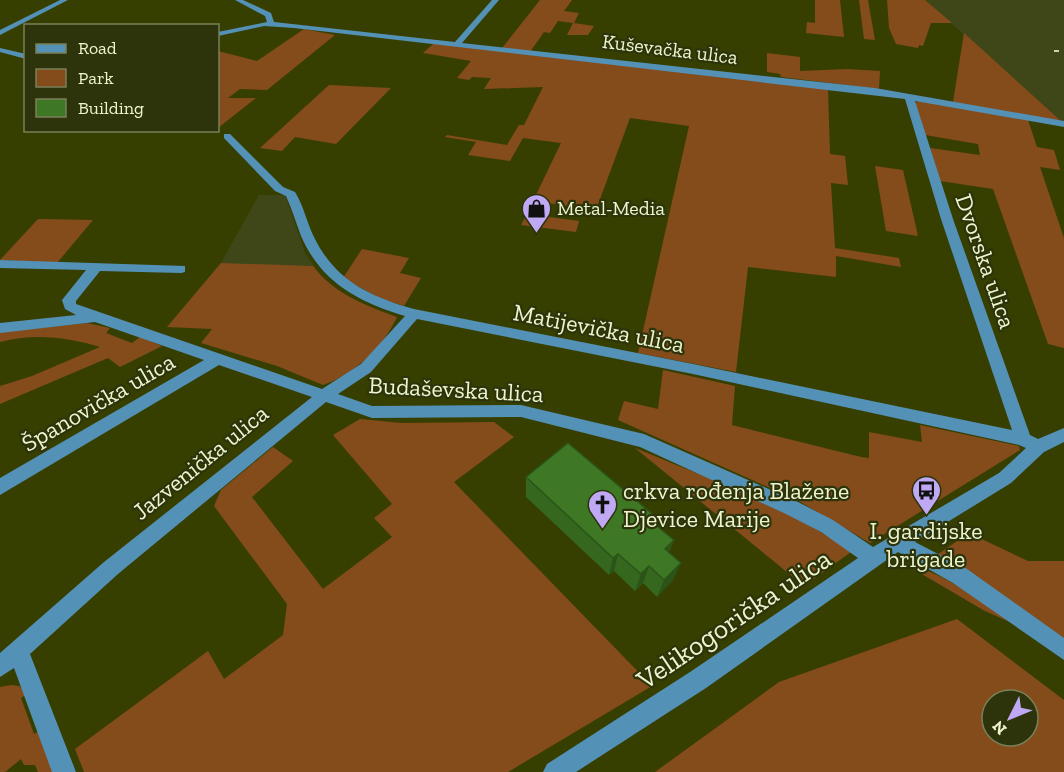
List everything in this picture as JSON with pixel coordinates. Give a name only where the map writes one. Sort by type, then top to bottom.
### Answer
[{"type":"street","points":[[0,33],[65,0]]},
{"type":"street","points":[[238,0],[268,15],[271,24]]},
{"type":"street","points":[[456,45],[496,0]]},
{"type":"street","name":"Kuševačka ulica","points":[[219,34],[271,24],[909,96],[1064,124]]},
{"type":"street","points":[[0,50],[24,56]]},
{"type":"street","name":"Dvorska ulica","points":[[909,96],[947,219],[1031,443]]},
{"type":"street","name":"Matijevička ulica","points":[[227,136],[279,189],[291,194],[317,255],[337,282],[360,296],[414,314],[693,369],[1031,443]]},
{"type":"street","points":[[0,264],[181,269]]},
{"type":"street","name":"Budaševska ulica","points":[[96,267],[69,303],[81,312],[325,395],[343,404],[372,412],[521,411],[644,441],[828,526],[874,558]]},
{"type":"street","name":"Jazvenička ulica","points":[[0,667],[111,568],[325,395],[349,381],[379,356],[414,314]]},
{"type":"street","points":[[0,328],[98,318]]},
{"type":"street","name":"Španovička ulica","points":[[0,487],[219,358]]},
{"type":"street","name":"Velikogorička ulica","points":[[555,772],[699,680],[898,542],[1005,478],[1031,443],[1064,435]]},
{"type":"street","points":[[898,542],[960,576],[1064,650]]},
{"type":"street","points":[[18,651],[64,772]]},
{"type":"shaded area","points":[[925,0],[1064,0],[1064,122],[1062,122]]},
{"type":"shaded area","points":[[259,195],[285,195],[305,253],[325,282],[167,327],[221,263]]},
{"type":"green space","points":[[540,0],[572,0],[564,11],[579,13],[574,23],[594,26],[588,35],[567,35],[573,23],[558,21],[550,33],[544,32],[530,52],[502,48]]},
{"type":"green space","points":[[815,0],[840,0],[844,37],[806,33],[807,22],[815,23]]},
{"type":"green space","points":[[859,0],[868,0],[875,40],[864,39]]},
{"type":"green space","points":[[887,0],[925,0],[952,23],[931,23],[923,46],[919,45],[918,48],[896,44],[889,28]]},
{"type":"green space","points":[[304,29],[335,35],[267,90],[240,89],[228,98],[256,98],[219,127],[219,51],[257,61]]},
{"type":"green space","points":[[964,33],[1062,122],[953,102]]},
{"type":"green space","points":[[434,43],[828,89],[830,154],[845,156],[848,185],[831,183],[835,248],[899,258],[901,267],[836,256],[836,277],[748,267],[736,372],[638,353],[689,126],[630,118],[596,210],[533,201],[561,143],[523,138],[510,161],[468,155],[476,142],[445,137],[447,135],[507,145],[519,125],[524,125],[543,87],[484,89],[491,78],[472,77],[469,80],[457,78],[471,61],[423,53]]},
{"type":"green space","points":[[767,53],[800,57],[800,71],[847,69],[880,71],[879,89],[781,77],[780,74],[767,72]]},
{"type":"green space","points":[[329,85],[391,88],[336,144],[295,137],[282,151],[260,148]]},
{"type":"green space","points":[[920,100],[1028,120],[1037,147],[1054,150],[1060,170],[1040,167],[1064,238],[1064,348],[1048,344],[993,189],[940,181],[930,148],[980,155],[978,144],[925,135],[915,103]]},
{"type":"green space","points":[[875,166],[903,170],[918,236],[886,231]]},
{"type":"green space","points":[[527,214],[579,221],[576,232],[521,225]]},
{"type":"green space","points":[[38,219],[93,220],[57,263],[0,260]]},
{"type":"green space","points":[[362,249],[409,258],[400,273],[421,278],[404,306],[379,298],[343,278]]},
{"type":"green space","points":[[221,263],[313,266],[330,284],[351,298],[397,317],[384,339],[367,358],[346,374],[323,385],[277,366],[201,343],[212,329],[167,327]]},
{"type":"green space","points":[[87,323],[110,328],[106,333],[132,343],[140,337],[162,346],[120,367],[108,358],[0,404],[0,386],[32,376],[100,347],[50,337],[0,342],[0,332]]},
{"type":"green space","points":[[663,370],[735,386],[732,425],[861,457],[869,458],[869,432],[922,442],[920,425],[1019,446],[1020,450],[870,543],[797,500],[618,420],[624,401],[658,409]]},
{"type":"green space","points":[[360,419],[401,423],[494,422],[514,437],[454,482],[652,686],[508,772],[84,772],[75,749],[208,651],[224,679],[283,635],[287,604],[214,506],[221,490],[273,447],[293,461],[252,497],[323,589],[392,537],[374,518],[392,504],[333,435]]},
{"type":"green space","points":[[635,448],[775,507],[851,552],[804,586]]},
{"type":"green space","points":[[969,533],[1028,561],[1064,561],[1064,640],[938,554]]},
{"type":"green space","points":[[905,564],[948,580],[1014,624],[983,610]]},
{"type":"green space","points":[[957,619],[1064,700],[1064,772],[655,772],[779,682]]},
{"type":"green space","points":[[19,686],[28,693],[21,698],[34,734],[39,731],[54,772],[38,772],[35,765],[24,765],[21,759],[5,772],[0,772],[0,687]]},
{"type":"building","name":"crkva rođenja Blažene Djevice Marije","points":[[568,443],[656,517],[651,521],[674,540],[665,549],[681,563],[664,580],[649,566],[641,574],[618,554],[613,558],[526,477]]},
{"type":"railway","points":[[1054,51],[1064,51]]},
{"type":"place","name":"Metal-Media","points":[[536,234]]},
{"type":"place","name":"I. gardijske brigade","points":[[926,516]]},
{"type":"place","name":"crkva rođenja Blažene Djevice Marije","points":[[602,530]]}]
